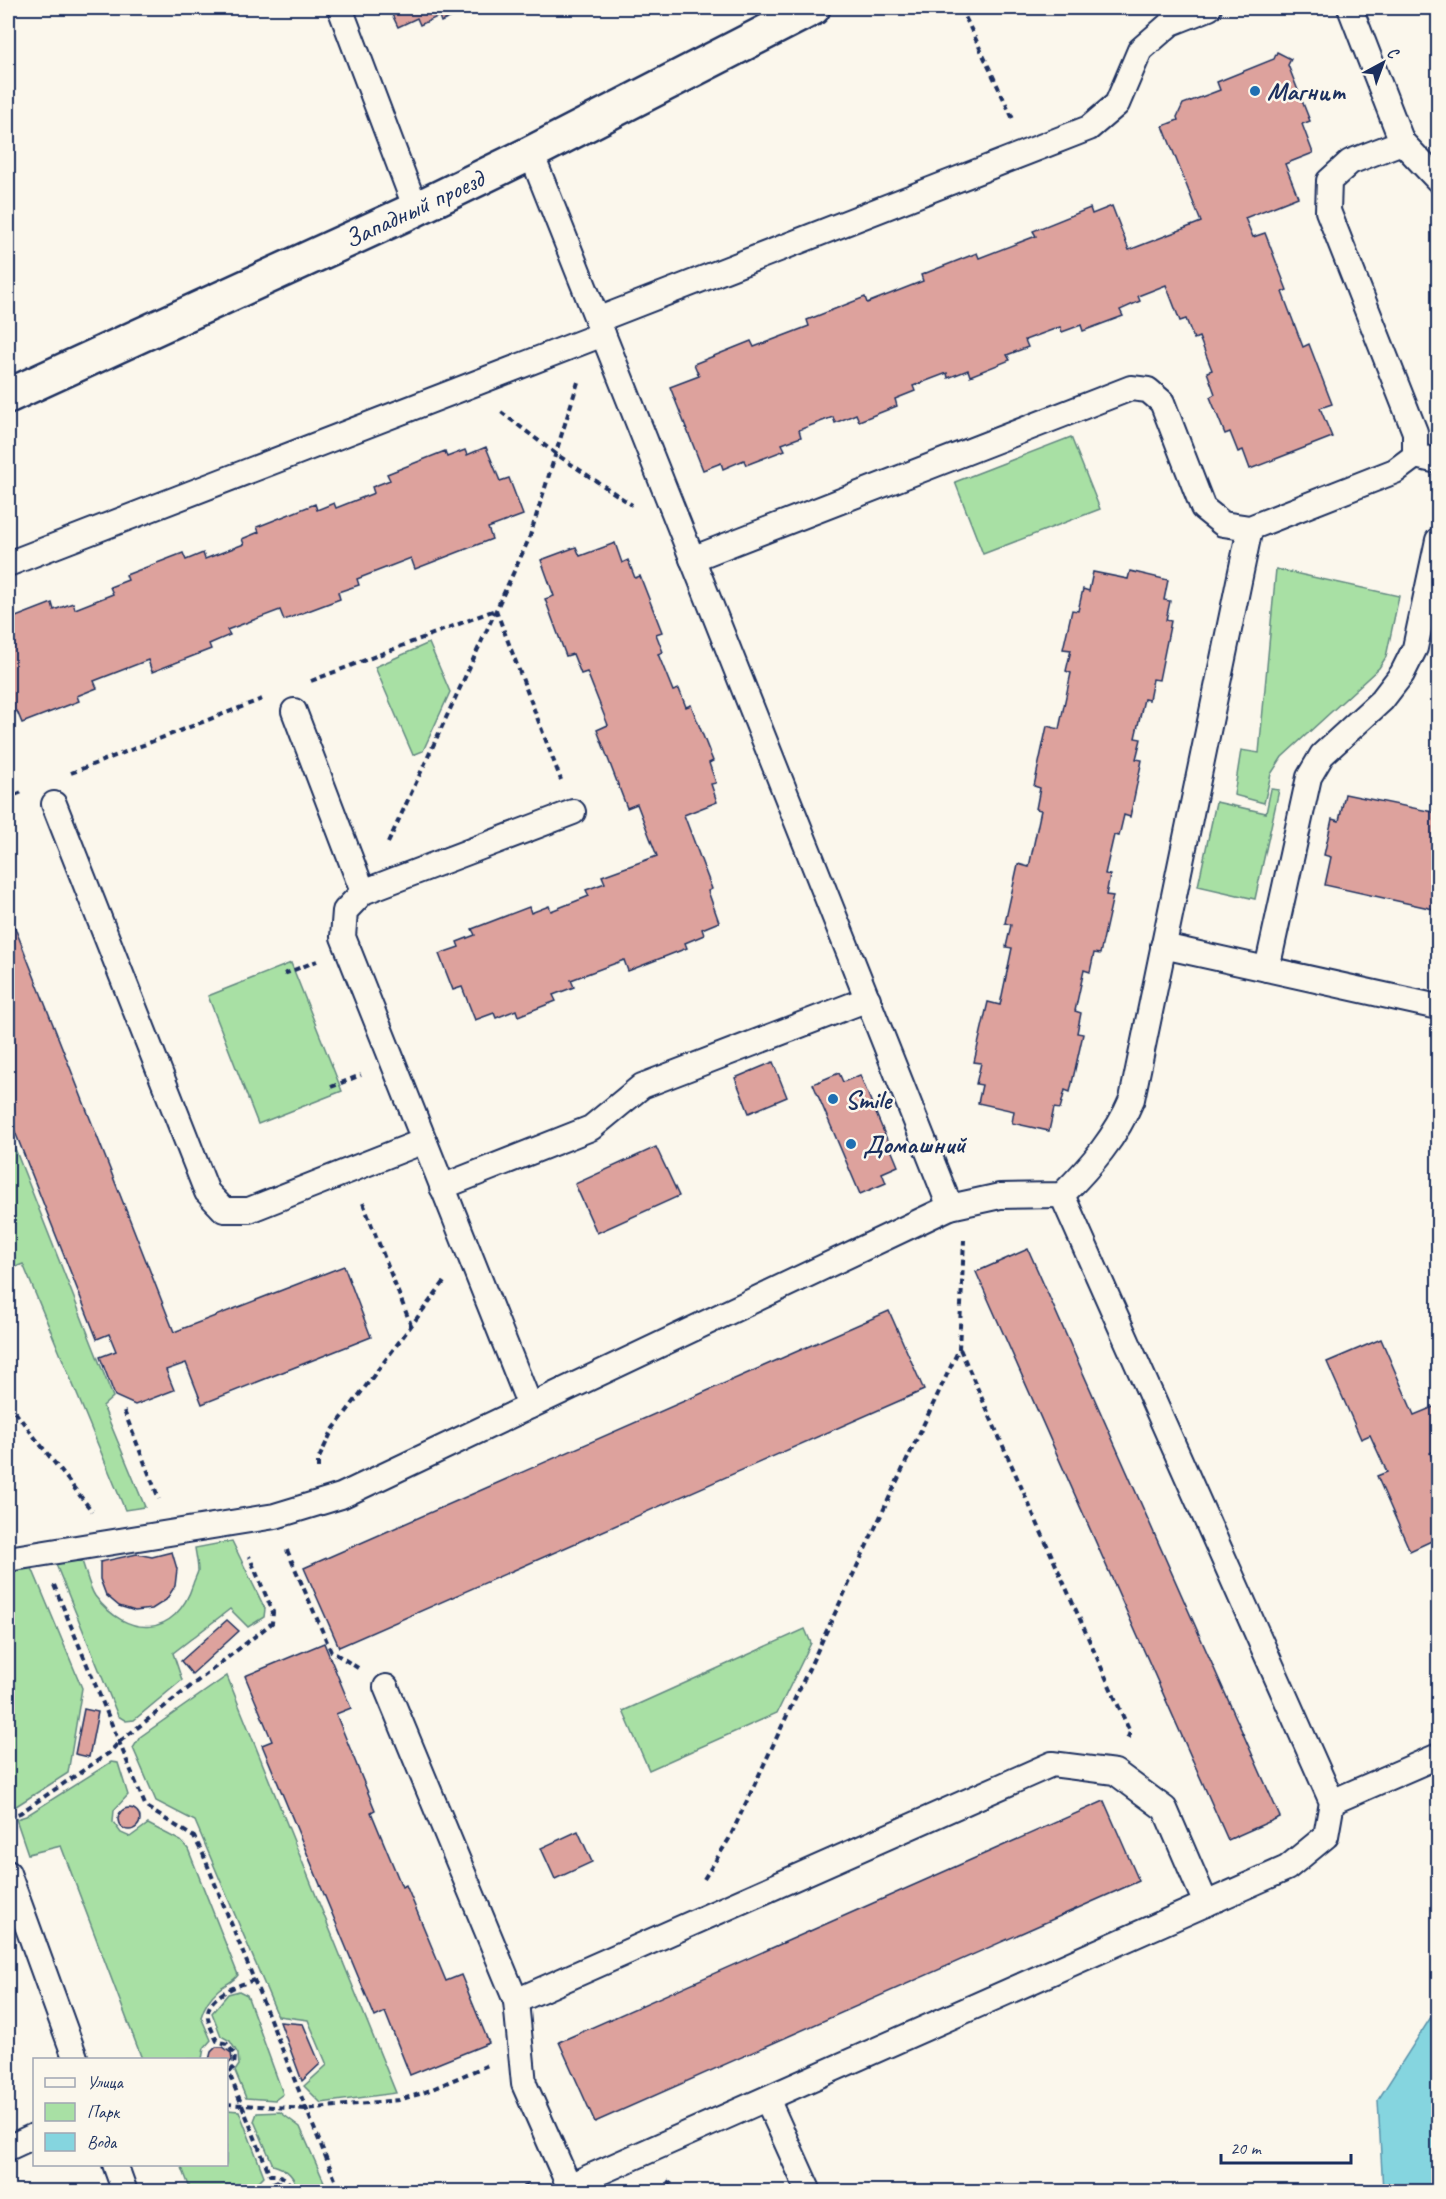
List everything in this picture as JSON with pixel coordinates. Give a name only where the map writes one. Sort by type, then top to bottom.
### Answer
[{"type":"street","name":"Западный проезд","points":[[8,396],[416,209],[531,153],[813,8]]},
{"type":"lane","points":[[340,8],[416,209]]},
{"type":"lane","points":[[8,564],[467,387],[600,327],[1089,128],[1117,104],[1140,50],[1171,22],[1209,8]]},
{"type":"lane","points":[[1350,8],[1402,142],[1438,180]]},
{"type":"lane","points":[[1402,142],[1350,162],[1329,181],[1328,211],[1415,432],[1415,456]]},
{"type":"lane","points":[[531,153],[868,999],[958,1205]]},
{"type":"lane","points":[[692,559],[1131,388],[1148,390],[1162,402],[1203,508],[1223,524],[1250,528],[1395,471],[1415,456],[1438,461]]},
{"type":"lane","points":[[8,1559],[275,1516],[341,1496],[958,1205],[1000,1196],[1062,1195],[1095,1161],[1132,1099],[1250,528]]},
{"type":"lane","points":[[1267,969],[1309,777],[1322,755],[1382,700],[1402,674],[1415,648],[1438,540]]},
{"type":"lane","points":[[294,711],[363,892]]},
{"type":"lane","points":[[54,804],[207,1192],[224,1210],[249,1210],[424,1141]]},
{"type":"lane","points":[[530,1406],[343,937],[345,912],[363,892],[573,812]]},
{"type":"lane","points":[[1163,946],[1438,1007]]},
{"type":"lane","points":[[442,1187],[591,1128],[642,1086],[868,999]]},
{"type":"lane","points":[[386,1687],[516,2001],[524,2084],[571,2189],[767,2098],[1287,1868],[1326,1836],[1332,1802],[1062,1195]]},
{"type":"lane","points":[[1332,1802],[1438,1756]]},
{"type":"lane","points":[[516,2001],[1052,1764],[1115,1772],[1165,1809],[1206,1904]]},
{"type":"lane","points":[[8,1873],[75,2058]]},
{"type":"lane","points":[[767,2098],[809,2192]]},
{"type":"lane","points":[[8,2148],[33,2136]]},
{"type":"lane","points":[[116,2166],[124,2192]]},
{"type":"path","points":[[961,8],[1028,152]]},
{"type":"path","points":[[399,824],[529,539],[584,362],[600,327]]},
{"type":"path","points":[[467,387],[556,454],[655,520],[674,513]]},
{"type":"path","points":[[308,682],[495,610]]},
{"type":"path","points":[[495,610],[573,812]]},
{"type":"path","points":[[67,775],[264,699]]},
{"type":"path","points":[[8,788],[15,795],[25,791]]},
{"type":"path","points":[[350,1170],[411,1325]]},
{"type":"path","points":[[958,1205],[959,1348],[1130,1731],[1115,1772]]},
{"type":"path","points":[[318,1470],[318,1460],[332,1431],[468,1250]]},
{"type":"path","points":[[669,1933],[729,1839],[959,1348]]},
{"type":"path","points":[[8,1403],[99,1520]]},
{"type":"path","points":[[124,1411],[159,1500]]},
{"type":"path","points":[[8,1818],[20,1813],[109,1754],[118,1742],[272,1623],[273,1612],[235,1522]]},
{"type":"path","points":[[284,1543],[332,1651],[386,1687]]},
{"type":"path","points":[[40,1554],[146,1807],[194,1837],[203,1854],[340,2192]]},
{"type":"path","points":[[254,1980],[219,1995],[209,2007],[207,2016],[217,2041],[227,2044],[236,2055],[234,2067],[229,2073],[270,2175],[279,2175],[286,2179],[291,2185],[292,2192]]},
{"type":"path","points":[[228,2104],[306,2109],[399,2100],[415,2096],[521,2051]]},
{"type":"green space","points":[[1071,437],[1100,509],[983,554],[955,482]]},
{"type":"green space","points":[[1276,569],[1399,596],[1386,657],[1379,668],[1282,757],[1271,774],[1264,803],[1234,795],[1241,750],[1259,753]]},
{"type":"green space","points":[[429,643],[450,692],[423,751],[413,755],[375,667]]},
{"type":"green space","points":[[1271,789],[1279,790],[1255,899],[1198,886],[1216,802],[1266,813]]},
{"type":"green space","points":[[291,963],[342,1091],[258,1124],[208,996]]},
{"type":"green space","points":[[8,1131],[113,1397],[103,1406],[145,1507],[125,1510],[23,1264],[8,1270]]},
{"type":"green space","points":[[232,1541],[265,1609],[264,1617],[248,1627],[230,1609],[173,1653],[182,1680],[134,1720],[126,1721],[118,1716],[55,1562],[82,1561],[95,1596],[108,1610],[121,1620],[136,1625],[150,1626],[163,1623],[175,1615],[185,1602],[198,1571],[195,1548]]},
{"type":"green space","points":[[32,1568],[82,1688],[68,1773],[13,1808],[8,1793],[8,1571]]},
{"type":"green space","points":[[805,1629],[811,1643],[777,1713],[649,1770],[623,1711]]},
{"type":"green space","points":[[227,1676],[396,2093],[321,2103],[304,2086],[327,2065],[308,2020],[278,2016],[195,1821],[156,1801],[133,1748],[140,1737]]},
{"type":"green space","points":[[111,1762],[118,1763],[128,1795],[114,1810],[113,1822],[121,1833],[130,1837],[148,1824],[181,1841],[188,1849],[238,1975],[215,1993],[204,2010],[201,2017],[211,2040],[204,2048],[202,2058],[142,2058],[61,1846],[28,1854],[16,1819],[26,1816]]},
{"type":"green space","points":[[239,1991],[247,1995],[283,2094],[275,2100],[246,2098],[235,2071],[239,2065],[238,2054],[230,2041],[221,2036],[212,2013],[228,1994]]},
{"type":"green space","points":[[228,2110],[239,2111],[264,2176],[258,2182],[257,2191],[191,2191],[181,2166],[228,2166]]},
{"type":"green space","points":[[280,2112],[300,2127],[328,2191],[297,2191],[290,2174],[273,2165],[254,2121],[257,2113]]},
{"type":"water","points":[[1438,2013],[1438,2191],[1383,2191],[1378,2100],[1433,2014]]},
{"type":"building","points":[[389,8],[471,8],[441,22],[439,16],[420,25],[417,18],[398,27]]},
{"type":"building","points":[[1277,52],[1291,59],[1288,65],[1310,121],[1302,124],[1313,153],[1285,164],[1298,197],[1245,218],[1253,237],[1265,233],[1287,290],[1282,292],[1303,347],[1309,344],[1332,404],[1320,408],[1332,437],[1250,469],[1243,450],[1238,452],[1230,432],[1225,434],[1210,397],[1215,394],[1207,372],[1212,370],[1199,337],[1194,339],[1186,319],[1180,321],[1166,285],[1138,296],[1140,301],[1120,310],[1123,316],[1083,331],[1081,325],[1062,332],[1060,327],[1025,340],[1028,347],[1007,355],[1010,360],[970,376],[968,370],[948,378],[947,373],[913,386],[915,391],[895,399],[897,406],[859,421],[856,414],[835,423],[833,417],[799,430],[801,437],[782,444],[785,450],[746,465],[744,460],[723,469],[721,463],[703,470],[670,387],[699,376],[694,364],[751,341],[754,347],[809,326],[807,320],[865,297],[867,303],[923,281],[921,275],[977,253],[979,258],[1036,236],[1033,231],[1090,208],[1092,214],[1112,206],[1129,250],[1201,222],[1163,126],[1178,120],[1177,117],[1183,104],[1220,90],[1217,82],[1274,59]]},
{"type":"building","points":[[486,447],[500,481],[509,478],[523,515],[488,528],[492,539],[415,569],[411,558],[357,579],[359,585],[338,592],[340,599],[284,620],[280,610],[227,630],[230,635],[209,644],[211,649],[152,672],[148,660],[94,681],[97,688],[77,696],[79,701],[22,723],[17,711],[8,715],[8,620],[52,603],[54,610],[73,603],[75,609],[113,594],[110,587],[128,580],[126,575],[183,553],[186,560],[203,553],[205,559],[244,544],[242,539],[259,532],[257,527],[315,504],[317,510],[334,503],[336,508],[374,493],[372,487],[390,480],[387,474],[445,451],[447,457],[465,450],[467,455]]},
{"type":"building","points":[[615,543],[622,563],[628,560],[635,578],[640,576],[662,632],[656,634],[663,652],[658,654],[673,691],[679,689],[686,707],[691,705],[713,761],[709,763],[716,783],[711,784],[717,802],[684,815],[712,889],[708,891],[719,922],[702,929],[704,935],[685,943],[687,948],[628,971],[624,960],[571,980],[574,987],[553,995],[556,1001],[518,1016],[516,1010],[496,1018],[494,1013],[475,1020],[462,987],[453,990],[439,954],[459,947],[457,942],[475,935],[472,929],[529,907],[531,913],[549,906],[551,911],[589,896],[586,890],[605,883],[602,876],[657,856],[637,804],[627,808],[597,730],[608,725],[587,672],[581,674],[573,654],[566,656],[545,599],[554,596],[541,560],[576,547],[580,556]]},
{"type":"building","points":[[1130,571],[1168,580],[1164,600],[1170,601],[1166,620],[1171,621],[1159,680],[1153,679],[1149,700],[1144,699],[1135,738],[1141,739],[1136,759],[1142,760],[1130,817],[1124,815],[1119,836],[1114,835],[1105,874],[1110,875],[1106,895],[1113,896],[1100,954],[1094,953],[1090,972],[1084,970],[1075,1011],[1081,1013],[1077,1033],[1083,1034],[1070,1092],[1065,1090],[1060,1109],[1054,1108],[1049,1131],[1012,1123],[1014,1111],[978,1103],[982,1085],[976,1084],[981,1063],[974,1062],[988,1002],[1000,1005],[1012,948],[1006,947],[1011,925],[1005,923],[1018,864],[1029,867],[1041,810],[1036,809],[1040,788],[1034,786],[1047,726],[1059,729],[1071,673],[1066,671],[1071,650],[1063,649],[1072,610],[1078,611],[1083,589],[1089,591],[1093,572],[1128,579]]},
{"type":"building","points":[[1345,794],[1438,813],[1438,910],[1325,885],[1331,857],[1324,855],[1332,819],[1339,821]]},
{"type":"building","points":[[8,910],[174,1332],[344,1266],[371,1337],[202,1404],[186,1363],[166,1370],[174,1390],[135,1405],[115,1396],[100,1357],[116,1351],[109,1334],[97,1339],[8,1114]]},
{"type":"building","points":[[773,1062],[787,1097],[749,1113],[735,1078]]},
{"type":"building","points":[[839,1073],[843,1082],[860,1075],[898,1166],[882,1173],[886,1183],[860,1194],[813,1084]]},
{"type":"building","points":[[656,1147],[679,1196],[597,1233],[575,1184]]},
{"type":"building","points":[[1028,1249],[1280,1817],[1228,1840],[976,1272]]},
{"type":"building","points":[[889,1311],[924,1390],[339,1647],[304,1568]]},
{"type":"building","points":[[1381,1339],[1414,1415],[1438,1405],[1438,1449],[1430,1453],[1438,1472],[1438,1538],[1410,1551],[1377,1476],[1387,1472],[1370,1435],[1361,1439],[1327,1362]]},
{"type":"building","points":[[172,1552],[177,1569],[175,1586],[166,1600],[152,1609],[135,1611],[119,1606],[106,1595],[100,1579],[100,1562],[137,1554],[152,1557]]},
{"type":"building","points":[[227,1620],[239,1631],[192,1674],[181,1661]]},
{"type":"building","points":[[324,1643],[351,1708],[336,1714],[375,1810],[371,1812],[402,1887],[406,1885],[446,1981],[461,1975],[489,2043],[410,2075],[385,2012],[375,2017],[262,1745],[272,1741],[245,1676]]},
{"type":"building","points":[[84,1709],[98,1712],[89,1757],[75,1754]]},
{"type":"building","points":[[1104,1801],[1139,1881],[595,2122],[559,2042]]},
{"type":"building","points":[[129,1808],[137,1811],[140,1819],[137,1827],[129,1830],[121,1827],[118,1819],[121,1811]]},
{"type":"building","points":[[578,1831],[592,1862],[555,1879],[541,1848]]},
{"type":"building","points":[[280,2022],[303,2024],[320,2064],[302,2081]]},
{"type":"building","points":[[216,2047],[223,2047],[231,2053],[232,2060],[228,2065],[228,2058],[210,2058]]},
{"type":"building","points":[[277,2180],[286,2185],[289,2192],[266,2192],[270,2183]]},
{"type":"place","name":"Магнит","points":[[1255,91]]},
{"type":"place","name":"Smile","points":[[833,1099]]},
{"type":"place","name":"Домашний","points":[[851,1144]]}]
